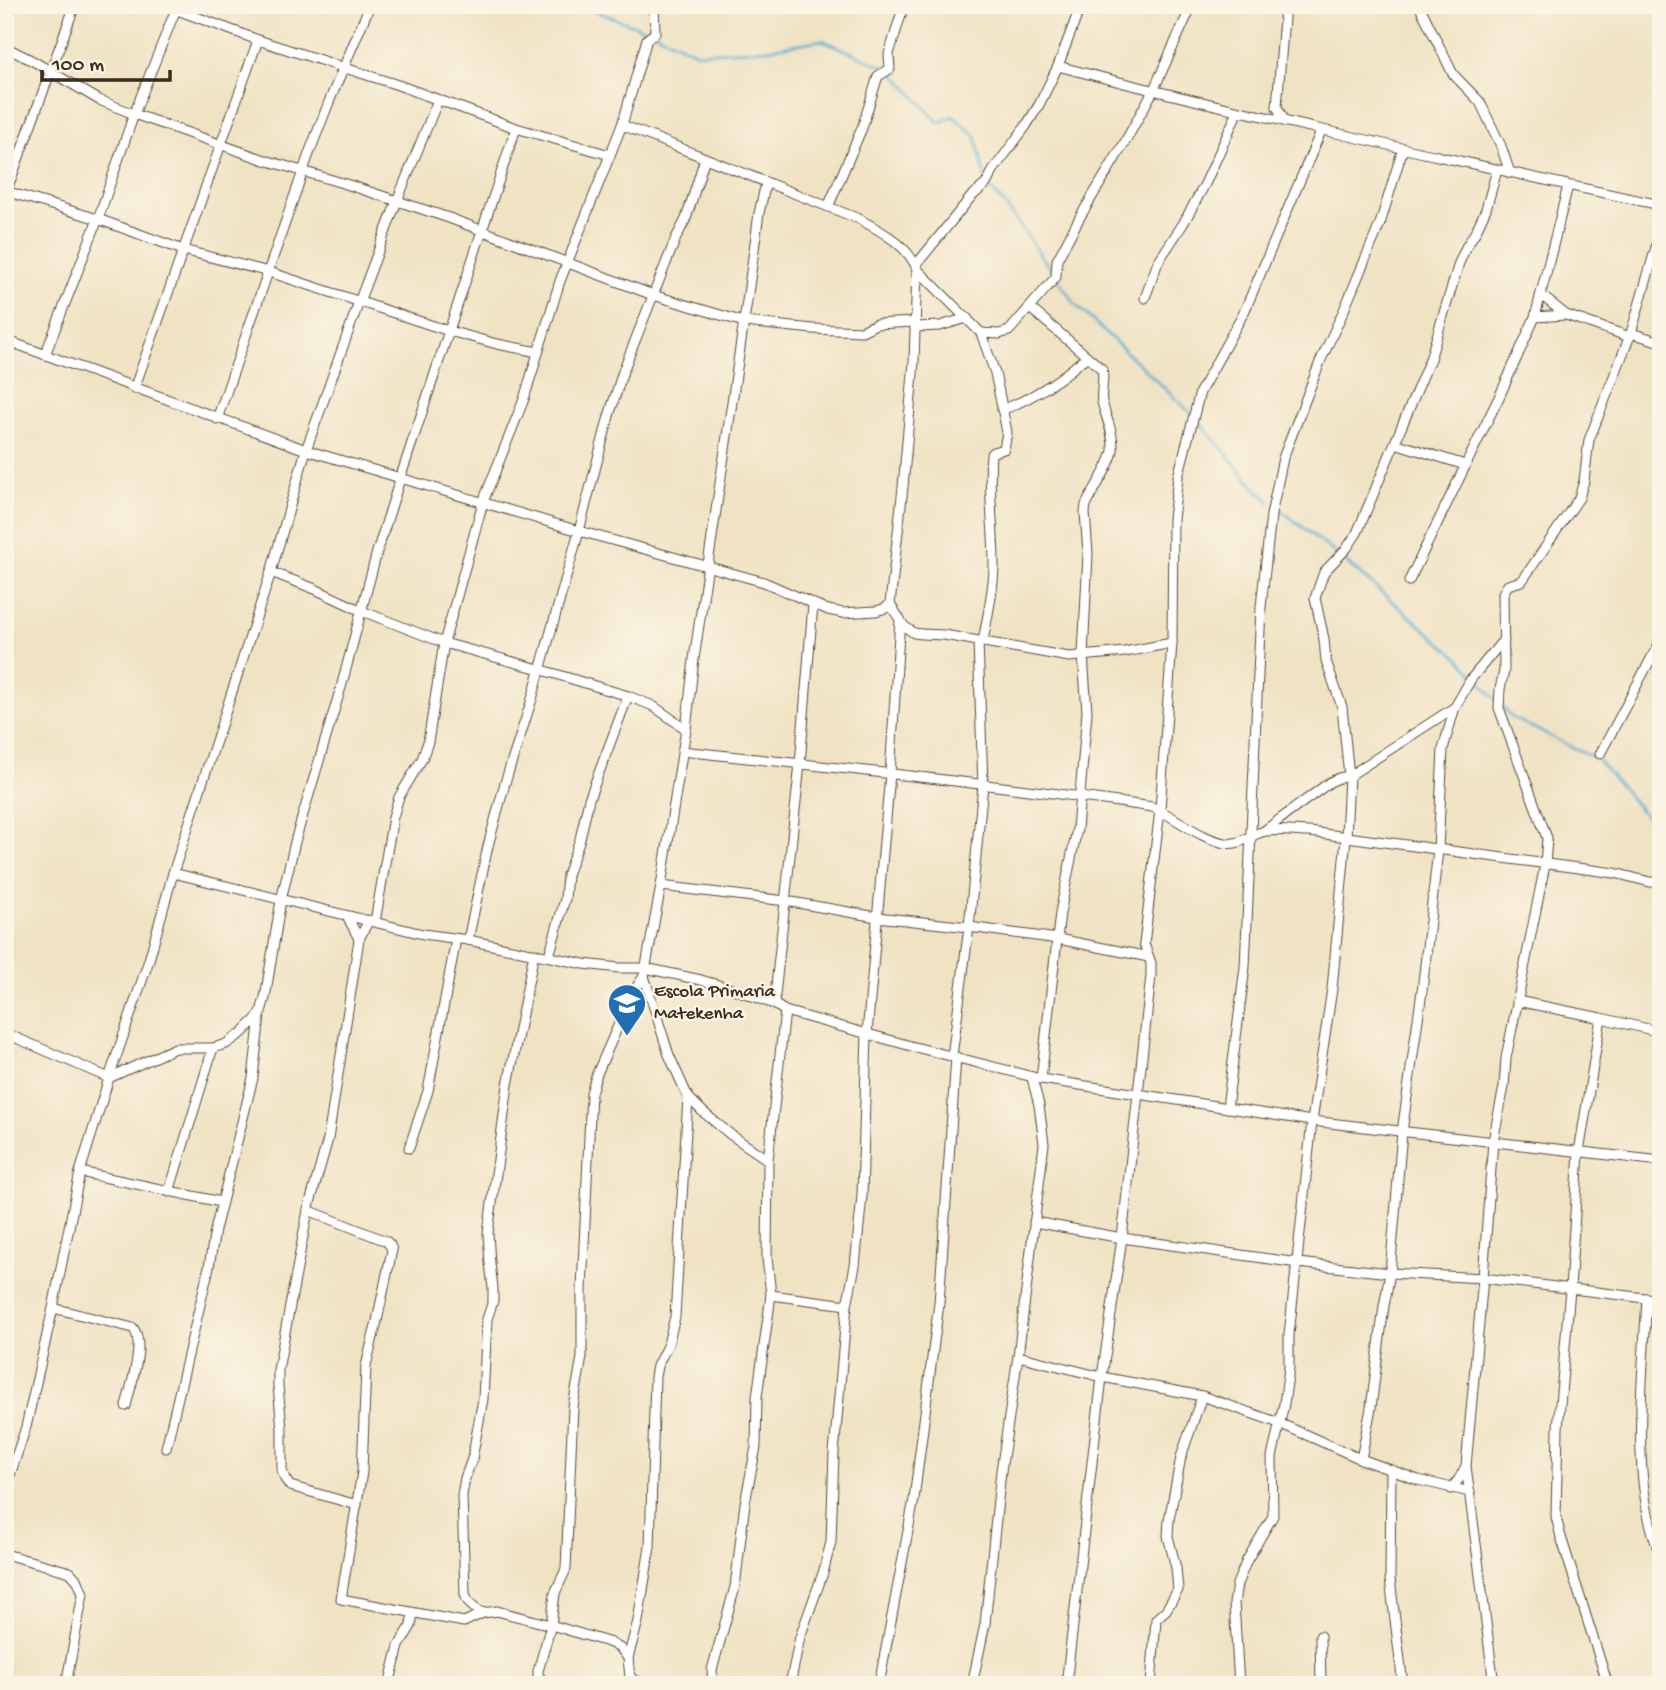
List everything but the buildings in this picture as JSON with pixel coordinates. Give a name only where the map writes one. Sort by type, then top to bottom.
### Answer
[{"type":"street","points":[[75,5],[6,193],[98,219],[183,250],[269,272],[449,331],[538,352]]},
{"type":"street","points":[[164,5],[516,128],[610,155]]},
{"type":"street","points":[[217,419],[329,102],[370,5]]},
{"type":"street","points":[[357,1505],[290,1486],[285,1479],[282,1470],[278,1370],[308,1210],[328,1139],[359,939],[372,921],[393,817],[400,797],[422,760],[428,742],[444,643],[483,502],[524,400],[568,262],[622,125],[647,39],[656,33],[654,5]]},
{"type":"street","points":[[828,207],[862,128],[878,76],[890,69],[888,54],[904,5]]},
{"type":"street","points":[[1081,5],[1040,105],[986,184],[971,197],[917,267],[914,362],[890,604],[904,626],[914,633],[944,635],[1069,657],[1125,652],[1172,643]]},
{"type":"street","points":[[981,333],[999,334],[1009,331],[1056,277],[1057,260],[1153,91],[1192,5]]},
{"type":"street","points":[[1285,5],[1277,107],[1285,122]]},
{"type":"street","points":[[1419,5],[1453,74],[1480,102],[1501,146],[1510,173]]},
{"type":"street","points":[[46,355],[98,219],[134,114],[176,9]]},
{"type":"street","points":[[134,388],[258,40]]},
{"type":"street","points":[[5,47],[99,100],[134,114],[481,229],[653,295],[744,322],[862,331],[876,324],[940,326],[967,318]]},
{"type":"street","points":[[1058,66],[1321,131],[1661,205]]},
{"type":"street","points":[[5,1490],[26,1427],[80,1172],[108,1078],[149,960],[173,873],[271,572],[306,450],[397,201],[438,100]]},
{"type":"street","points":[[1265,116],[1277,107]]},
{"type":"street","points":[[1145,298],[1158,262],[1199,194],[1238,111]]},
{"type":"street","points":[[622,125],[859,219],[885,233],[981,333],[995,373],[1007,432],[1006,446],[1003,450],[992,453],[989,477],[994,569],[981,641],[983,785],[954,1056],[938,1316],[914,1499],[879,1685]]},
{"type":"street","points":[[166,1448],[190,1355],[221,1202],[253,1079],[260,1016],[281,900],[296,838],[400,479],[516,128]]},
{"type":"street","points":[[1066,1685],[1102,1377],[1122,1238],[1151,976],[1151,963],[1144,944],[1160,810],[1172,643],[1173,519],[1178,477],[1200,392],[1245,310],[1321,131]]},
{"type":"street","points":[[1227,1108],[1245,967],[1261,607],[1271,515],[1283,458],[1320,362],[1380,225],[1403,148]]},
{"type":"street","points":[[467,940],[498,808],[532,699],[609,416],[653,295],[686,219],[705,158]]},
{"type":"street","points":[[1239,1685],[1234,1602],[1237,1584],[1247,1560],[1273,1516],[1272,1457],[1289,1368],[1289,1335],[1312,1121],[1332,989],[1346,838],[1349,776],[1342,707],[1326,661],[1315,598],[1324,572],[1357,533],[1430,359],[1459,263],[1486,209],[1497,170]]},
{"type":"street","points":[[532,1681],[538,1671],[551,1625],[555,1592],[566,1569],[573,1407],[582,1357],[591,1093],[632,995],[645,972],[686,729],[707,566],[759,213],[766,183]]},
{"type":"street","points":[[1409,581],[1535,317],[1567,186]]},
{"type":"street","points":[[1494,1685],[1466,1466],[1493,1141],[1504,1087],[1506,1058],[1545,864],[1547,838],[1499,708],[1504,671],[1503,593],[1508,585],[1522,581],[1579,498],[1589,440],[1630,335],[1661,230]]},
{"type":"street","points":[[1541,295],[1566,315]]},
{"type":"street","points":[[972,1685],[985,1623],[1001,1471],[1044,1144],[1037,1078],[1060,913],[1077,829],[1087,712],[1083,655],[1088,554],[1085,512],[1113,452],[1102,402],[1102,369],[1030,308]]},
{"type":"street","points":[[1535,317],[1566,315],[1661,342]]},
{"type":"street","points":[[5,340],[306,450],[579,531],[764,582],[813,604],[843,613],[876,611],[890,604]]},
{"type":"street","points":[[1002,410],[1047,388],[1087,356]]},
{"type":"street","points":[[1395,443],[1465,465]]},
{"type":"street","points":[[271,572],[444,643],[628,696],[653,706],[686,729]]},
{"type":"street","points":[[774,1004],[800,764],[813,604]]},
{"type":"street","points":[[790,1685],[800,1637],[831,1542],[834,1453],[847,1305],[855,1266],[862,1196],[867,1034],[890,774],[900,619]]},
{"type":"street","points":[[1361,1459],[1390,1273],[1402,1132],[1438,850],[1443,749],[1455,707],[1471,679],[1504,639]]},
{"type":"street","points":[[1600,754],[1661,640]]},
{"type":"street","points":[[548,956],[589,799],[628,696]]},
{"type":"street","points":[[682,751],[1079,796],[1152,807],[1206,837],[1228,844],[1242,842],[1264,831],[1331,782],[1349,776],[1455,707]]},
{"type":"street","points":[[1264,831],[1310,832],[1615,873],[1650,882],[1661,882]]},
{"type":"street","points":[[173,873],[423,934],[467,940],[584,964],[701,980],[742,992],[785,1011],[1037,1078],[1312,1121],[1661,1161]]},
{"type":"street","points":[[661,886],[786,901],[877,917],[1058,939],[1149,957]]},
{"type":"street","points":[[347,916],[359,939]]},
{"type":"street","points":[[409,1148],[428,1091],[456,939]]},
{"type":"street","points":[[483,1613],[467,1602],[465,1594],[462,1494],[472,1459],[483,1399],[487,1319],[493,1301],[488,1233],[509,1085],[534,953]]},
{"type":"street","points":[[645,972],[669,1055],[688,1097],[731,1135],[768,1160]]},
{"type":"street","points":[[1517,1001],[1661,1032]]},
{"type":"street","points":[[713,1685],[712,1670],[735,1587],[745,1503],[756,1447],[757,1396],[771,1295],[767,1258],[768,1160],[785,1011]]},
{"type":"street","points":[[5,1033],[108,1078],[175,1048],[213,1048],[226,1044],[260,1016]]},
{"type":"street","points":[[1601,1018],[1579,1152],[1558,1428],[1556,1517],[1608,1685]]},
{"type":"street","points":[[169,1192],[213,1048]]},
{"type":"street","points":[[650,1685],[631,1677],[628,1658],[638,1621],[650,1547],[655,1377],[675,1317],[688,1097]]},
{"type":"street","points":[[80,1172],[221,1202]]},
{"type":"street","points":[[308,1210],[386,1241],[392,1250],[366,1366],[362,1472],[341,1599],[464,1622],[483,1613],[497,1611],[611,1643],[621,1649],[628,1658]]},
{"type":"street","points":[[1034,1222],[1122,1238],[1298,1262],[1390,1273],[1483,1278],[1661,1300]]},
{"type":"street","points":[[771,1295],[847,1305]]},
{"type":"street","points":[[1647,1298],[1640,1435],[1646,1508],[1650,1528],[1661,1556]]},
{"type":"street","points":[[53,1308],[137,1331],[137,1354],[126,1406]]},
{"type":"street","points":[[1018,1356],[1102,1377],[1202,1396],[1279,1423],[1361,1459],[1418,1480],[1470,1492]]},
{"type":"street","points":[[1151,1685],[1156,1619],[1166,1610],[1178,1590],[1168,1536],[1169,1520],[1181,1457],[1202,1396]]},
{"type":"street","points":[[1451,1489],[1466,1466]]},
{"type":"street","points":[[1391,1470],[1390,1579],[1403,1685]]},
{"type":"street","points":[[5,1555],[70,1572],[79,1581],[83,1594],[66,1685]]},
{"type":"street","points":[[389,1685],[399,1646],[411,1626],[413,1613]]},
{"type":"street","points":[[1320,1636],[1321,1685]]},
{"type":"street","points":[[538,1671],[546,1685]]},
{"type":"waterway","points":[[585,5],[697,53],[767,49],[822,40],[890,69],[939,123],[953,116],[976,136],[985,178]]},
{"type":"waterway","points":[[989,187],[1006,206],[1054,274]]},
{"type":"waterway","points":[[1058,280],[1076,305],[1191,413]]},
{"type":"waterway","points":[[1196,418],[1270,502]]},
{"type":"waterway","points":[[1276,506],[1336,554]]},
{"type":"waterway","points":[[1341,558],[1460,659],[1496,700]]},
{"type":"waterway","points":[[1503,707],[1511,717],[1598,760],[1654,826],[1661,826]]},
{"type":"place","name":"Escola Primaria Matekenha","points":[[627,1037]]}]
